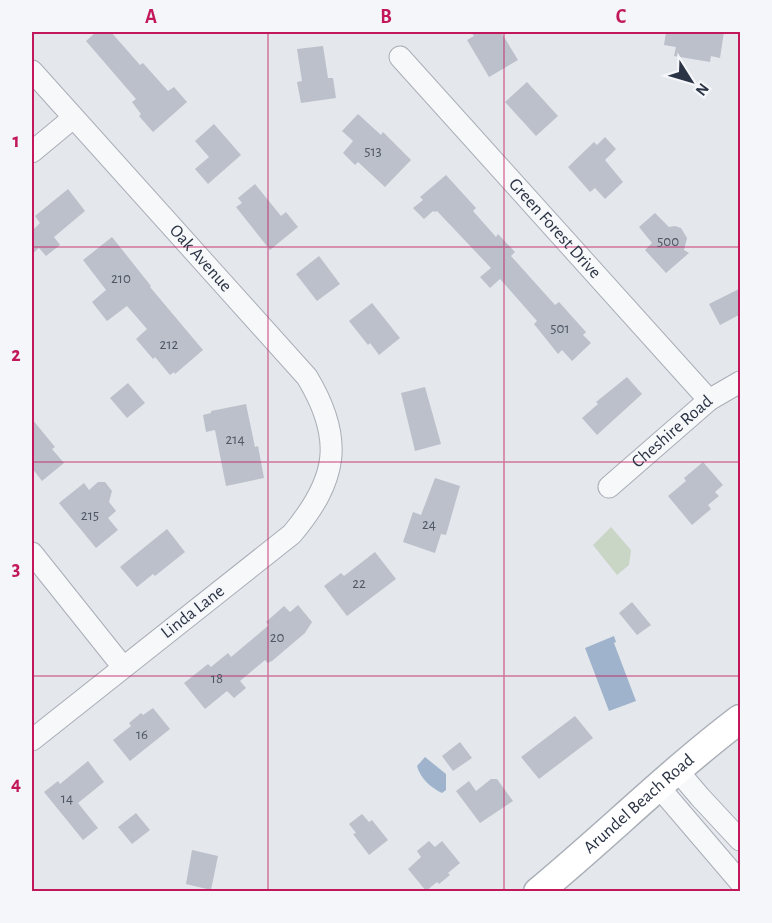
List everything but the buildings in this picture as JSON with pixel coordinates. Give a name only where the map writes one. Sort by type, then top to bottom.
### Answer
[{"type":"street","name":"Green Forest Drive","points":[[400,57],[709,400]]},
{"type":"street","name":"Oak Avenue","points":[[32,71],[307,377],[326,414],[331,432],[330,465]]},
{"type":"street","points":[[32,152],[74,118]]},
{"type":"street","name":"Cheshire Road","points":[[609,487],[709,400],[741,382]]},
{"type":"street","name":"Linda Lane","points":[[32,740],[292,534],[311,511],[322,492],[330,465]]},
{"type":"street","points":[[32,553],[123,667]]},
{"type":"street","name":"Arundel Beach Road","points":[[538,891],[588,850],[668,778],[741,719]]},
{"type":"street","points":[[668,778],[700,797],[741,840]]},
{"type":"street","points":[[668,778],[741,882]]},
{"type":"green space","points":[[611,527],[631,550],[629,565],[617,575],[593,545]]},
{"type":"water","points":[[614,636],[616,642],[614,643],[636,701],[609,711],[585,648]]},
{"type":"water","points":[[425,757],[446,774],[446,790],[442,793],[427,782],[418,770],[417,766]]}]
